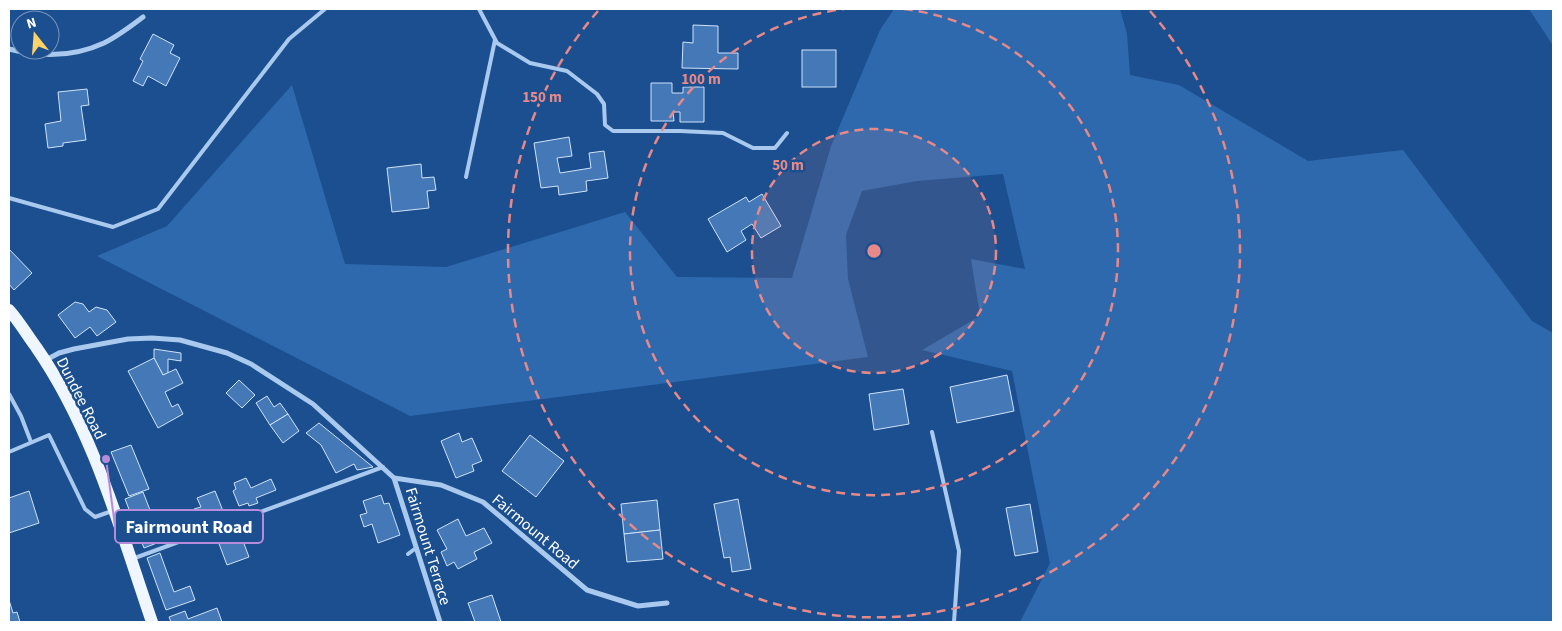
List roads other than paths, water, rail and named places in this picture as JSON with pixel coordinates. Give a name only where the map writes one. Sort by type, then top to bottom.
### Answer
[{"type":"main road","name":"Dundee Road","points":[[9,310],[45,360],[66,396],[82,430],[114,511],[148,621]]},
{"type":"street","points":[[9,49],[42,54],[64,54],[104,42],[143,18]]},
{"type":"street","points":[[45,360],[59,353],[74,349],[128,339],[152,338],[180,340],[227,353],[251,364],[314,404],[394,478]]},
{"type":"street","name":"Fairmount Terrace","points":[[394,478],[440,622]]},
{"type":"street","name":"Fairmount Road","points":[[394,478],[441,485],[483,502],[587,590],[638,606],[667,603]]},
{"type":"lane","points":[[9,198],[14,201],[113,227],[158,210],[289,39],[325,9]]},
{"type":"lane","points":[[479,9],[497,42],[530,63],[567,71],[597,94],[604,104],[605,125],[613,131],[722,133],[753,148],[775,148],[788,133]]},
{"type":"lane","points":[[466,177],[495,40]]},
{"type":"lane","points":[[9,394],[21,416],[31,442]]},
{"type":"lane","points":[[932,432],[959,551],[954,622]]},
{"type":"lane","points":[[9,452],[49,436],[85,509],[95,517],[114,511]]},
{"type":"lane","points":[[130,560],[382,467]]},
{"type":"lane","points":[[408,554],[416,548]]},
{"type":"place","name":"Fairmount Road","points":[[106,459]]}]
